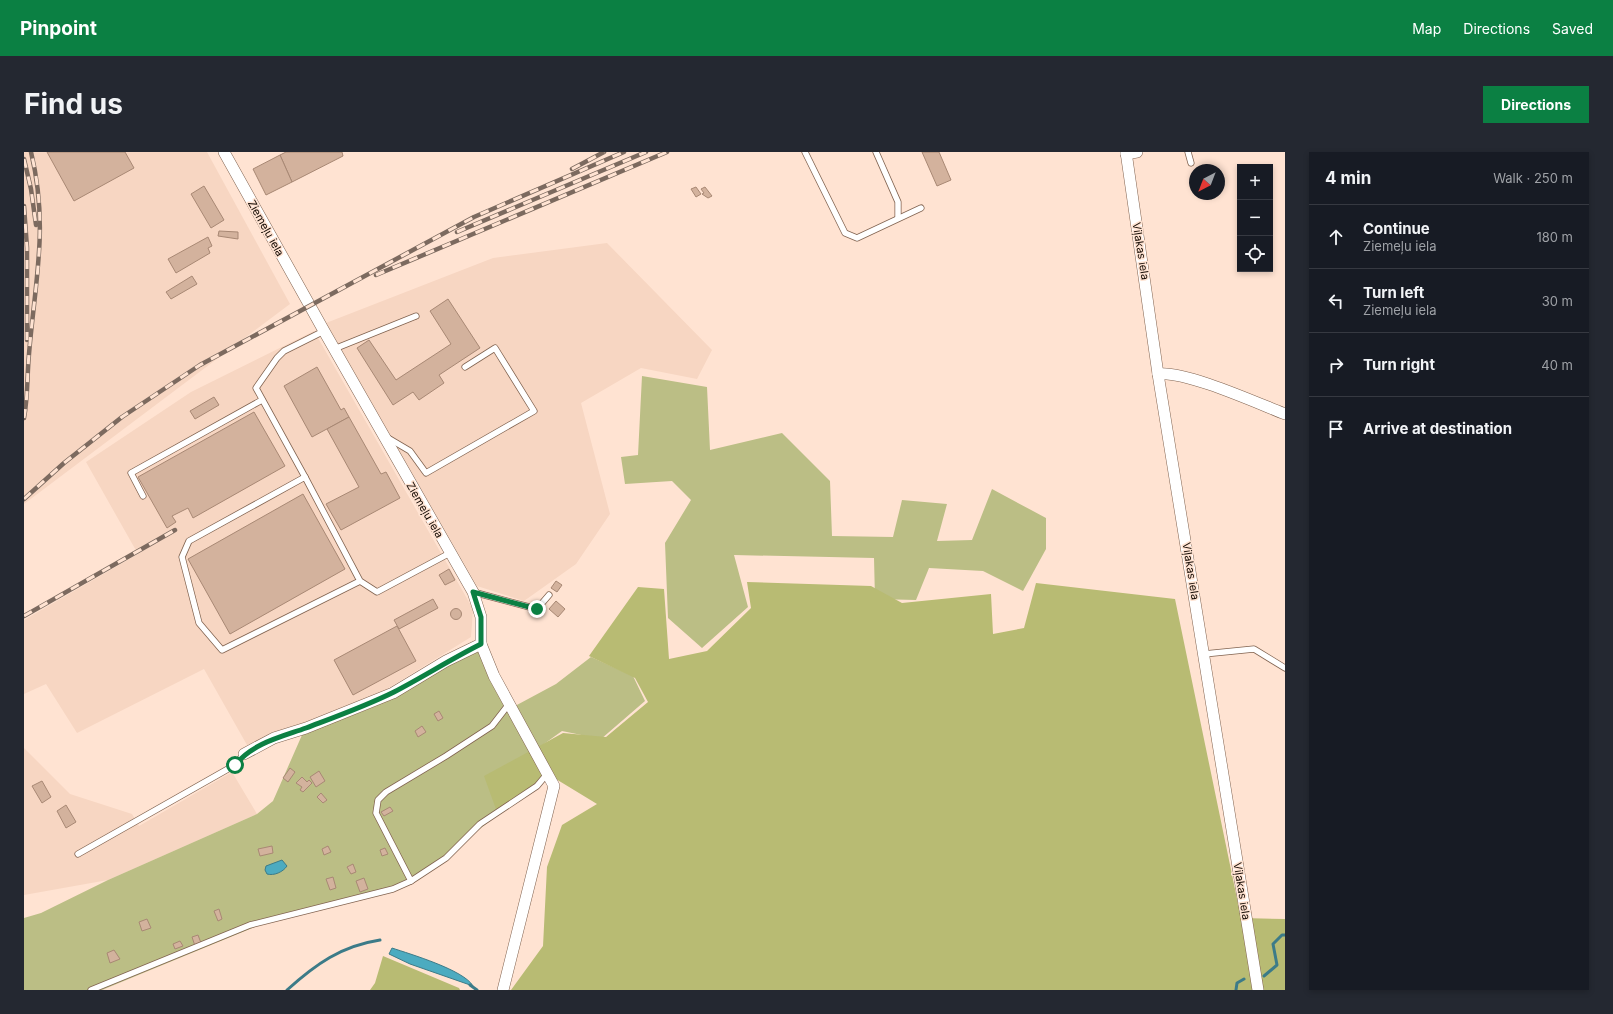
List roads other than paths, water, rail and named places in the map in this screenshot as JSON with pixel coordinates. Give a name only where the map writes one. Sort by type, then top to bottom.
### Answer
[{"type":"street","name":"Ziemeļu iela","points":[[224,152],[382,435],[473,592],[481,617],[481,644]]},
{"type":"street","name":"Viļakas iela","points":[[1130,153],[1158,374],[1258,990]]},
{"type":"street","points":[[1158,374],[1168,372],[1224,390],[1285,414]]},
{"type":"street","points":[[244,754],[274,738],[306,728],[393,693],[446,661],[481,644],[494,676],[554,786],[550,807],[503,990]]},
{"type":"lane","points":[[805,152],[845,233],[857,238],[921,208]]},
{"type":"lane","points":[[876,152],[898,202],[898,218]]},
{"type":"lane","points":[[1188,152],[1191,163]]},
{"type":"lane","points":[[334,350],[416,316]]},
{"type":"lane","points":[[324,331],[284,351],[276,358],[256,388],[360,581],[377,592],[450,553]]},
{"type":"lane","points":[[382,435],[410,451],[426,473],[534,411],[495,348],[465,367]]},
{"type":"lane","points":[[143,496],[131,473],[262,400]]},
{"type":"lane","points":[[304,477],[189,541],[182,557],[199,624],[222,650],[360,581]]},
{"type":"lane","points":[[473,592],[537,609],[549,596]]},
{"type":"lane","points":[[1204,654],[1254,649],[1285,668]]},
{"type":"lane","points":[[411,881],[376,813],[378,800],[386,792],[492,726],[509,704]]},
{"type":"lane","points":[[78,854],[235,765],[244,754]]},
{"type":"lane","points":[[91,990],[250,926],[393,889],[411,881],[446,858],[480,824],[537,786],[548,774]]},
{"type":"water","points":[[282,860],[287,866],[281,872],[267,874],[265,870],[266,866]]},
{"type":"water","points":[[392,948],[423,958],[459,974],[468,980],[473,986],[410,964],[389,954]]},
{"type":"waterway","points":[[1264,976],[1277,965],[1273,944],[1282,935],[1285,935]]},
{"type":"waterway","points":[[287,990],[319,964],[341,952],[353,947],[380,940]]},
{"type":"waterway","points":[[1236,990],[1237,983],[1244,979]]},
{"type":"waterway","points":[[470,985],[477,990]]},
{"type":"railway","points":[[24,418],[40,229],[36,179],[31,152]]},
{"type":"railway","points":[[572,169],[604,152]]},
{"type":"railway","points":[[24,499],[64,463],[122,417],[200,365],[474,217],[624,152]]},
{"type":"railway","points":[[457,232],[646,152]]},
{"type":"railway","points":[[376,275],[667,152]]},
{"type":"railway","points":[[24,159],[31,189],[36,225]]},
{"type":"railway","points":[[24,206],[27,248],[27,340]]},
{"type":"railway","points":[[24,616],[175,530]]}]
